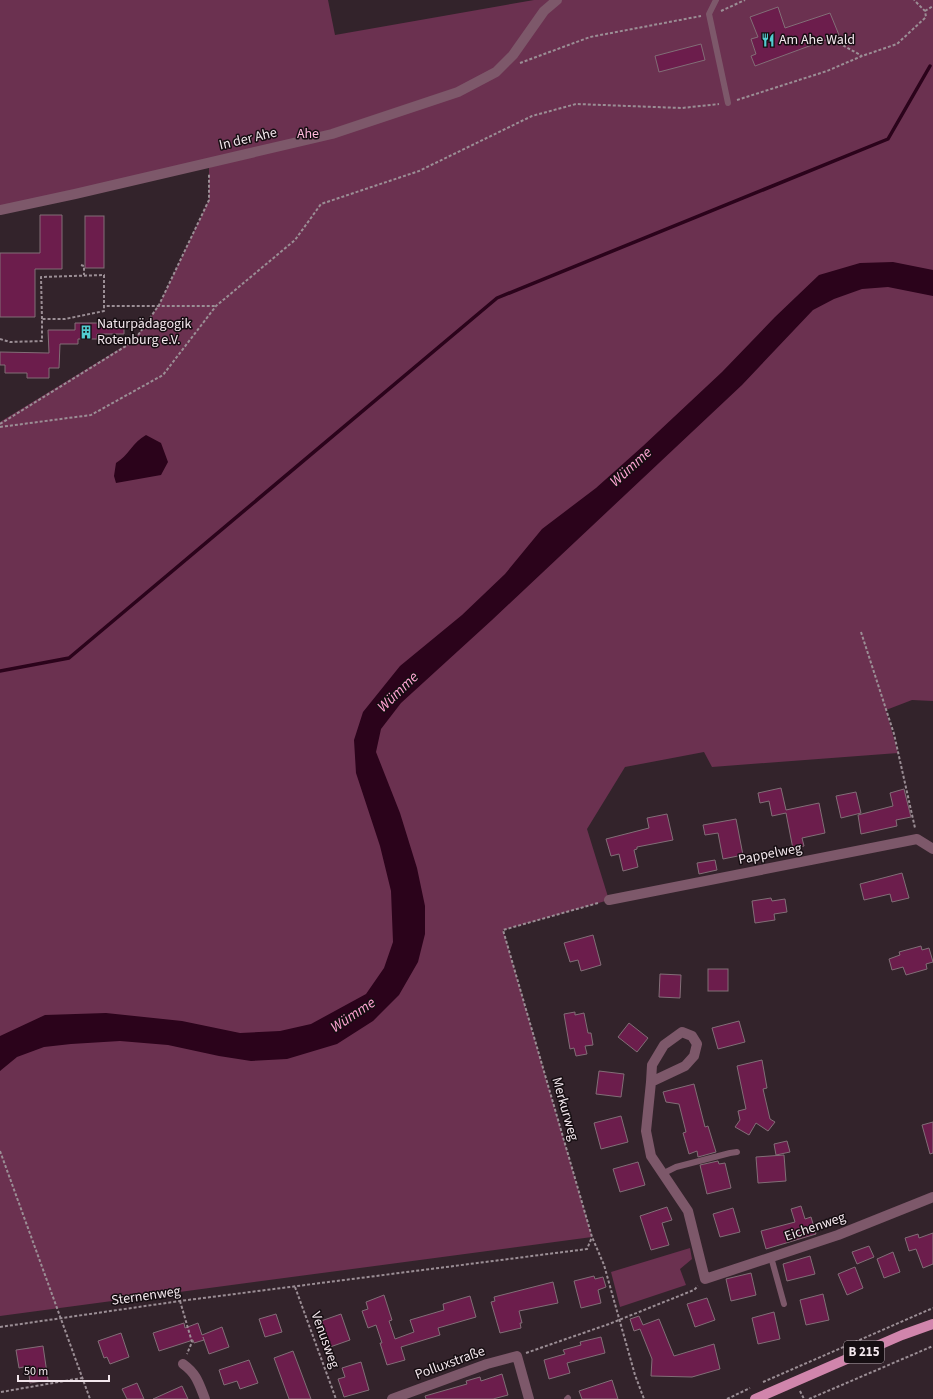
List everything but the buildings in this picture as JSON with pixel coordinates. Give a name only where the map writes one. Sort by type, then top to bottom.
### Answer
[{"type":"main road","name":"B 215","points":[[755,1399],[895,1338],[933,1324]]},
{"type":"street","name":"In der Ahe","points":[[0,210],[332,134],[458,92],[496,72],[513,55],[544,11],[557,0]]},
{"type":"street","points":[[917,839],[933,849]]},
{"type":"street","name":"Pappelweg","points":[[609,900],[917,839]]},
{"type":"street","points":[[651,1082],[685,1066],[694,1056],[697,1044],[692,1036],[682,1032],[664,1045],[652,1065],[646,1131],[651,1156],[688,1211],[705,1279]]},
{"type":"street","name":"Eichenweg","points":[[705,1279],[838,1235],[933,1197]]},
{"type":"street","points":[[517,1356],[528,1399]]},
{"type":"street","name":"Polluxstraße","points":[[392,1399],[487,1364],[517,1356]]},
{"type":"street","points":[[183,1364],[191,1370],[205,1399]]},
{"type":"lane","points":[[716,0],[709,14],[728,103]]},
{"type":"lane","points":[[662,1174],[676,1167],[736,1152]]},
{"type":"lane","points":[[771,1257],[784,1304]]},
{"type":"path","points":[[515,65],[590,36],[709,14],[721,11],[745,0]]},
{"type":"path","points":[[0,427],[91,415],[163,375],[216,306],[295,240],[321,204],[418,171],[532,116],[576,104],[682,108],[728,103],[827,71],[862,56],[897,44],[926,17],[925,11],[914,0]]},
{"type":"path","points":[[925,11],[933,6]]},
{"type":"path","points":[[830,38],[862,56]]},
{"type":"path","points":[[0,424],[134,340],[159,305],[209,200],[209,163]]},
{"type":"path","points":[[81,265],[84,266],[84,275]]},
{"type":"path","points":[[0,339],[10,342],[42,340],[41,277],[104,275],[104,311],[65,319],[42,319]]},
{"type":"path","points":[[104,306],[216,306]]},
{"type":"path","points":[[861,632],[894,734],[917,839]]},
{"type":"path","name":"Merkurweg","points":[[609,900],[503,930],[592,1237],[604,1265],[635,1375],[644,1399]]},
{"type":"path","points":[[0,1151],[62,1318],[90,1399]]},
{"type":"path","name":"Sternenweg","points":[[0,1327],[180,1301],[587,1249],[592,1237]]},
{"type":"path","points":[[517,1356],[619,1320],[694,1290],[705,1279]]},
{"type":"path","name":"Venusweg","points":[[295,1287],[336,1399]]},
{"type":"path","points":[[180,1301],[192,1342],[183,1364]]},
{"type":"path","points":[[790,1370],[933,1308]]},
{"type":"path","points":[[809,1399],[933,1346]]},
{"type":"path","points":[[0,1389],[0,1392],[82,1378]]},
{"type":"green space","name":"Ahe","points":[[0,0],[328,0],[335,35],[534,0],[933,0],[933,701],[912,700],[886,710],[898,753],[712,767],[704,752],[625,767],[587,829],[609,900],[503,930],[592,1237],[0,1316],[0,422],[134,340],[159,305],[209,200],[209,163],[0,210]]},
{"type":"green space","points":[[690,1248],[692,1259],[680,1269],[686,1285],[620,1307],[611,1272]]},
{"type":"water","name":"Wümme","points":[[893,262],[933,270],[933,296],[888,287],[862,289],[834,299],[813,310],[742,385],[492,620],[401,703],[381,729],[376,752],[400,813],[417,868],[425,906],[425,934],[418,962],[399,995],[373,1021],[337,1044],[287,1059],[251,1061],[168,1045],[120,1041],[44,1047],[17,1057],[0,1071],[0,1036],[45,1015],[106,1013],[182,1021],[240,1033],[280,1031],[311,1024],[366,994],[384,968],[393,942],[391,891],[380,846],[356,773],[354,740],[363,712],[400,666],[462,615],[505,574],[542,529],[596,488],[643,446],[722,372],[775,317],[819,275],[860,263]]},
{"type":"water","points":[[146,435],[161,443],[168,462],[161,475],[116,483],[114,476],[116,463],[124,457],[141,438]]},
{"type":"waterway","points":[[0,671],[69,658],[497,298],[888,139],[930,66]]},
{"type":"place","name":"Am Ahe Wald","points":[[768,40]]},
{"type":"place","name":"Naturpädagogik Rotenburg e.V.","points":[[86,332]]}]
